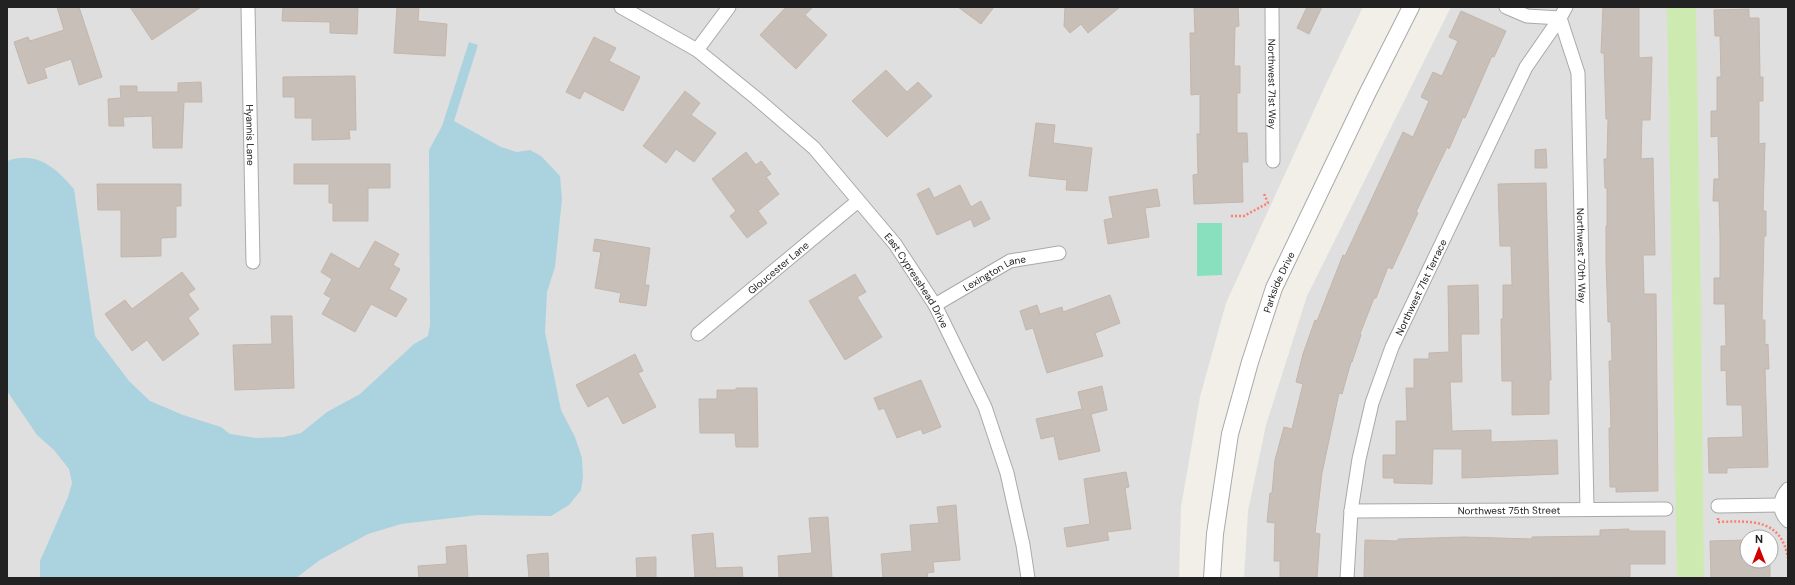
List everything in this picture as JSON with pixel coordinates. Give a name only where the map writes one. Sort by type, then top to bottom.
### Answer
[{"type":"street","name":"Hyannis Lane","points":[[248,7],[253,262]]},
{"type":"street","name":"East Cypresshead Drive","points":[[621,7],[697,50],[814,148],[895,244],[935,305],[984,408],[1007,473],[1024,545],[1028,578]]},
{"type":"street","points":[[697,50],[729,7]]},
{"type":"street","name":"Northwest 71st Way","points":[[1272,7],[1273,161]]},
{"type":"street","name":"Parkside Drive","points":[[1212,578],[1216,534],[1230,434],[1250,362],[1274,288],[1367,94],[1411,7]]},
{"type":"street","points":[[1506,7],[1527,16],[1563,12]]},
{"type":"street","points":[[1548,7],[1563,12]]},
{"type":"street","name":"Northwest 70th Way","points":[[1563,12],[1578,73],[1587,509]]},
{"type":"street","name":"Northwest 71st Terrace","points":[[1347,578],[1351,511],[1359,459],[1372,403],[1392,347],[1526,66],[1563,12]]},
{"type":"street","name":"Gloucester Lane","points":[[698,334],[858,201]]},
{"type":"street","name":"Lexington Lane","points":[[935,305],[1010,261],[1059,253]]},
{"type":"street","points":[[1788,489],[1782,496],[1780,505],[1782,513],[1788,521]]},
{"type":"street","points":[[1718,506],[1780,505]]},
{"type":"street","name":"Northwest 75th Street","points":[[1351,511],[1666,509]]},
{"type":"path","points":[[1231,216],[1244,216],[1268,203],[1264,194]]},
{"type":"path","points":[[1718,506],[1718,522],[1748,521],[1759,523],[1776,531],[1782,538],[1788,558]]},
{"type":"shaded area","points":[[7,7],[1363,7],[1226,303],[1200,397],[1181,507],[1179,578],[7,578]]},
{"type":"shaded area","points":[[1451,7],[1788,7],[1788,578],[1244,578],[1248,511],[1266,425],[1307,296]]},
{"type":"green space","points":[[1667,7],[1696,7],[1704,578],[1677,578]]},
{"type":"green space","points":[[1197,223],[1222,223],[1222,275],[1197,276]]},
{"type":"water","points":[[469,42],[478,45],[454,121],[501,147],[517,152],[530,150],[541,156],[560,176],[562,199],[555,267],[547,292],[545,332],[561,410],[575,437],[582,458],[583,477],[581,490],[569,505],[551,516],[478,515],[401,524],[368,534],[320,560],[296,578],[40,578],[40,561],[68,497],[72,483],[69,469],[54,450],[37,435],[7,391],[7,161],[18,158],[37,159],[53,168],[74,189],[95,336],[129,381],[150,401],[183,415],[221,427],[230,434],[256,438],[284,437],[301,433],[327,412],[360,394],[414,344],[428,336],[430,325],[429,150],[442,126]]},
{"type":"building","points":[[57,7],[79,7],[102,77],[79,85],[71,59],[44,68],[47,78],[28,84],[14,42],[28,37],[30,41],[64,30]]},
{"type":"building","points":[[130,7],[201,7],[152,40]]},
{"type":"building","points":[[283,7],[358,7],[357,34],[330,33],[330,22],[282,21]]},
{"type":"building","points":[[397,7],[419,7],[418,21],[447,24],[445,56],[394,53]]},
{"type":"building","points":[[786,7],[813,7],[805,15],[827,35],[796,69],[760,35]]},
{"type":"building","points":[[958,7],[994,7],[981,24]]},
{"type":"building","points":[[1065,7],[1120,7],[1088,33],[1081,24],[1070,33],[1064,26]]},
{"type":"building","points":[[1194,7],[1238,7],[1239,26],[1235,27],[1234,66],[1240,66],[1240,93],[1237,93],[1237,133],[1247,133],[1248,162],[1242,162],[1243,202],[1194,204],[1193,175],[1198,174],[1197,134],[1200,134],[1200,94],[1191,95],[1190,33],[1195,33]]},
{"type":"building","points":[[1307,7],[1322,7],[1309,34],[1297,28]]},
{"type":"building","points":[[1603,7],[1639,7],[1639,58],[1652,57],[1650,120],[1642,120],[1641,159],[1653,158],[1655,255],[1643,255],[1644,294],[1656,294],[1658,491],[1616,492],[1616,487],[1610,487],[1609,428],[1611,428],[1609,361],[1612,361],[1611,322],[1608,322],[1606,260],[1607,188],[1605,188],[1604,159],[1607,159],[1608,119],[1606,119],[1604,53],[1601,53]]},
{"type":"building","points":[[1749,9],[1749,18],[1759,18],[1760,77],[1763,77],[1763,101],[1759,101],[1759,144],[1765,143],[1763,211],[1766,211],[1766,236],[1764,236],[1762,320],[1765,320],[1765,345],[1768,344],[1769,369],[1765,369],[1768,467],[1727,468],[1727,473],[1709,473],[1708,438],[1743,437],[1742,405],[1727,405],[1726,370],[1721,371],[1721,346],[1726,346],[1725,304],[1714,304],[1714,278],[1720,278],[1720,236],[1719,201],[1713,201],[1714,179],[1719,179],[1718,136],[1711,137],[1711,111],[1717,111],[1717,77],[1721,77],[1720,36],[1715,36],[1714,10]]},
{"type":"building","points":[[1461,11],[1506,31],[1494,57],[1492,56],[1465,118],[1463,117],[1449,149],[1447,147],[1433,176],[1416,212],[1418,213],[1392,269],[1388,267],[1360,334],[1361,335],[1351,362],[1342,394],[1339,393],[1322,473],[1315,533],[1320,534],[1317,578],[1280,578],[1280,561],[1274,561],[1275,523],[1267,522],[1270,493],[1272,493],[1275,460],[1284,427],[1292,429],[1303,384],[1296,382],[1303,354],[1315,320],[1317,321],[1343,255],[1345,256],[1403,132],[1413,137],[1429,101],[1421,97],[1433,72],[1442,76],[1458,41],[1449,37]]},
{"type":"building","points":[[594,37],[616,48],[609,61],[640,77],[623,111],[584,91],[580,99],[566,92]]},
{"type":"building","points":[[886,70],[907,92],[918,82],[932,96],[887,137],[852,101]]},
{"type":"building","points":[[355,76],[356,130],[349,130],[350,139],[312,140],[312,118],[295,118],[295,97],[283,97],[283,77]]},
{"type":"building","points":[[201,82],[202,102],[184,102],[182,148],[153,148],[152,116],[123,117],[124,126],[109,126],[108,99],[121,98],[120,86],[137,86],[137,92],[178,92],[178,83]]},
{"type":"building","points":[[685,91],[700,103],[691,115],[716,133],[694,162],[676,149],[666,163],[643,146]]},
{"type":"building","points":[[1036,123],[1055,125],[1053,143],[1092,148],[1087,191],[1066,190],[1067,180],[1029,176]]},
{"type":"building","points":[[1546,149],[1547,168],[1535,168],[1535,150]]},
{"type":"building","points":[[746,152],[756,165],[761,161],[771,174],[766,177],[779,194],[758,211],[767,223],[747,238],[730,216],[736,211],[712,179]]},
{"type":"building","points":[[294,164],[390,164],[390,188],[368,188],[368,221],[333,221],[333,203],[329,203],[329,184],[294,184]]},
{"type":"building","points":[[1546,183],[1551,380],[1549,380],[1549,414],[1512,415],[1512,381],[1502,381],[1501,319],[1503,319],[1503,285],[1512,285],[1511,246],[1500,246],[1498,184]]},
{"type":"building","points":[[97,184],[181,184],[181,206],[176,206],[176,237],[161,238],[161,256],[121,257],[121,210],[98,210]]},
{"type":"building","points":[[960,185],[971,207],[981,201],[990,219],[974,227],[971,219],[937,235],[917,194],[929,188],[934,198]]},
{"type":"building","points":[[1157,189],[1160,206],[1145,208],[1149,237],[1108,244],[1104,220],[1113,218],[1109,197]]},
{"type":"building","points":[[595,239],[650,248],[645,285],[649,285],[646,306],[619,302],[621,293],[595,288],[601,252],[593,251]]},
{"type":"building","points":[[375,241],[399,254],[393,265],[400,269],[389,289],[407,299],[396,317],[371,304],[355,332],[322,314],[331,298],[324,294],[332,279],[321,272],[331,253],[359,269]]},
{"type":"building","points":[[182,272],[195,289],[188,294],[199,309],[188,318],[199,334],[163,361],[147,340],[132,351],[105,314],[125,300],[132,309]]},
{"type":"building","points":[[855,274],[866,292],[857,297],[882,337],[845,360],[809,301]]},
{"type":"building","points":[[1478,285],[1479,334],[1461,334],[1462,382],[1450,382],[1452,431],[1491,430],[1491,442],[1557,440],[1558,474],[1462,478],[1462,449],[1433,449],[1432,484],[1394,483],[1394,478],[1383,478],[1383,455],[1396,455],[1396,421],[1407,421],[1406,388],[1414,388],[1414,359],[1429,359],[1429,353],[1449,352],[1448,286]]},
{"type":"building","points":[[1110,295],[1120,323],[1095,333],[1103,356],[1047,373],[1033,328],[1026,330],[1020,311],[1037,305],[1040,314],[1062,307],[1063,312]]},
{"type":"building","points":[[271,316],[292,316],[294,388],[235,390],[233,345],[272,344]]},
{"type":"building","points":[[635,354],[643,371],[638,373],[656,407],[623,424],[608,396],[588,407],[576,385]]},
{"type":"building","points":[[921,380],[941,427],[923,434],[921,429],[897,438],[884,408],[879,410],[874,398]]},
{"type":"building","points":[[1102,386],[1107,410],[1091,414],[1100,451],[1059,460],[1054,436],[1041,439],[1036,419],[1082,409],[1078,392]]},
{"type":"building","points":[[736,388],[757,388],[758,447],[736,447],[735,433],[700,433],[699,399],[717,399],[717,390],[736,390]]},
{"type":"building","points":[[1126,472],[1129,487],[1125,488],[1131,529],[1107,532],[1109,540],[1067,547],[1064,528],[1090,524],[1084,479]]},
{"type":"building","points":[[956,505],[960,560],[933,562],[934,572],[927,573],[928,578],[883,578],[881,554],[912,551],[910,525],[939,523],[937,507]]},
{"type":"building","points":[[828,517],[832,578],[779,578],[778,556],[812,553],[809,518]]},
{"type":"building","points":[[1629,529],[1629,531],[1665,531],[1665,564],[1630,564],[1630,577],[1364,578],[1365,540],[1398,541],[1398,539],[1464,537],[1532,539],[1532,537],[1600,536],[1600,530]]},
{"type":"building","points":[[713,533],[716,568],[742,567],[743,578],[695,578],[692,535]]},
{"type":"building","points":[[1739,540],[1739,569],[1770,569],[1770,578],[1711,578],[1710,541]]},
{"type":"building","points":[[466,545],[468,578],[419,578],[418,566],[447,564],[446,547]]},
{"type":"building","points":[[548,553],[549,578],[529,578],[527,555]]},
{"type":"building","points":[[656,557],[656,578],[637,578],[636,558]]}]
